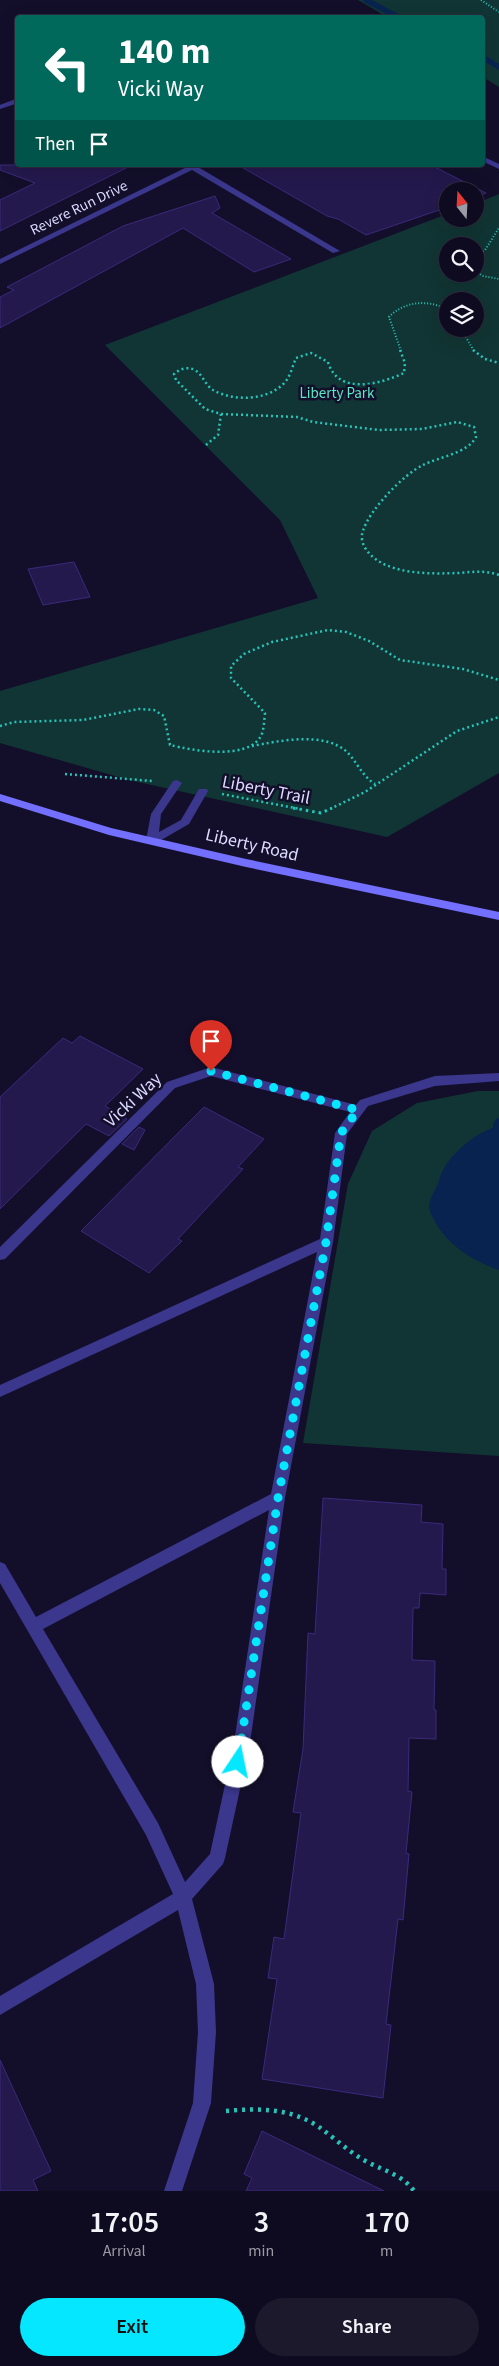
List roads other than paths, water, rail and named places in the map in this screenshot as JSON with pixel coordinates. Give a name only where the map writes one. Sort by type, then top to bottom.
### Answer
[{"type":"main road","name":"Liberty Road","points":[[0,797],[109,830],[246,863],[499,916]]},
{"type":"street","points":[[0,108],[15,101]]},
{"type":"street","points":[[485,160],[499,167]]},
{"type":"street","name":"Revere Run Drive","points":[[0,262],[192,167]]},
{"type":"street","points":[[196,167],[336,251]]},
{"type":"street","points":[[0,253],[10,257]]},
{"type":"street","points":[[152,840],[156,814],[176,783]]},
{"type":"street","points":[[152,840],[185,822],[204,791]]},
{"type":"street","name":"Vicki Way","points":[[0,1255],[171,1085],[211,1071],[358,1110]]},
{"type":"street","points":[[0,2006],[183,1897],[217,1858],[242,1743],[278,1498],[326,1242],[341,1133],[364,1102],[435,1080],[499,1077]]},
{"type":"street","points":[[0,1391],[326,1242]]},
{"type":"street","points":[[34,1626],[278,1498]]},
{"type":"street","points":[[0,1569],[152,1829],[183,1897],[205,1984],[207,2032],[202,2103],[172,2191]]},
{"type":"water","points":[[499,1126],[499,1270],[469,1256],[452,1243],[437,1226],[430,1212],[429,1205],[442,1172],[453,1156],[475,1137]]},
{"type":"waterway","points":[[366,0],[394,15]]},
{"type":"waterway","points":[[485,59],[499,67]]},
{"type":"park label","name":"Liberty Park","points":[[337,393]]}]
